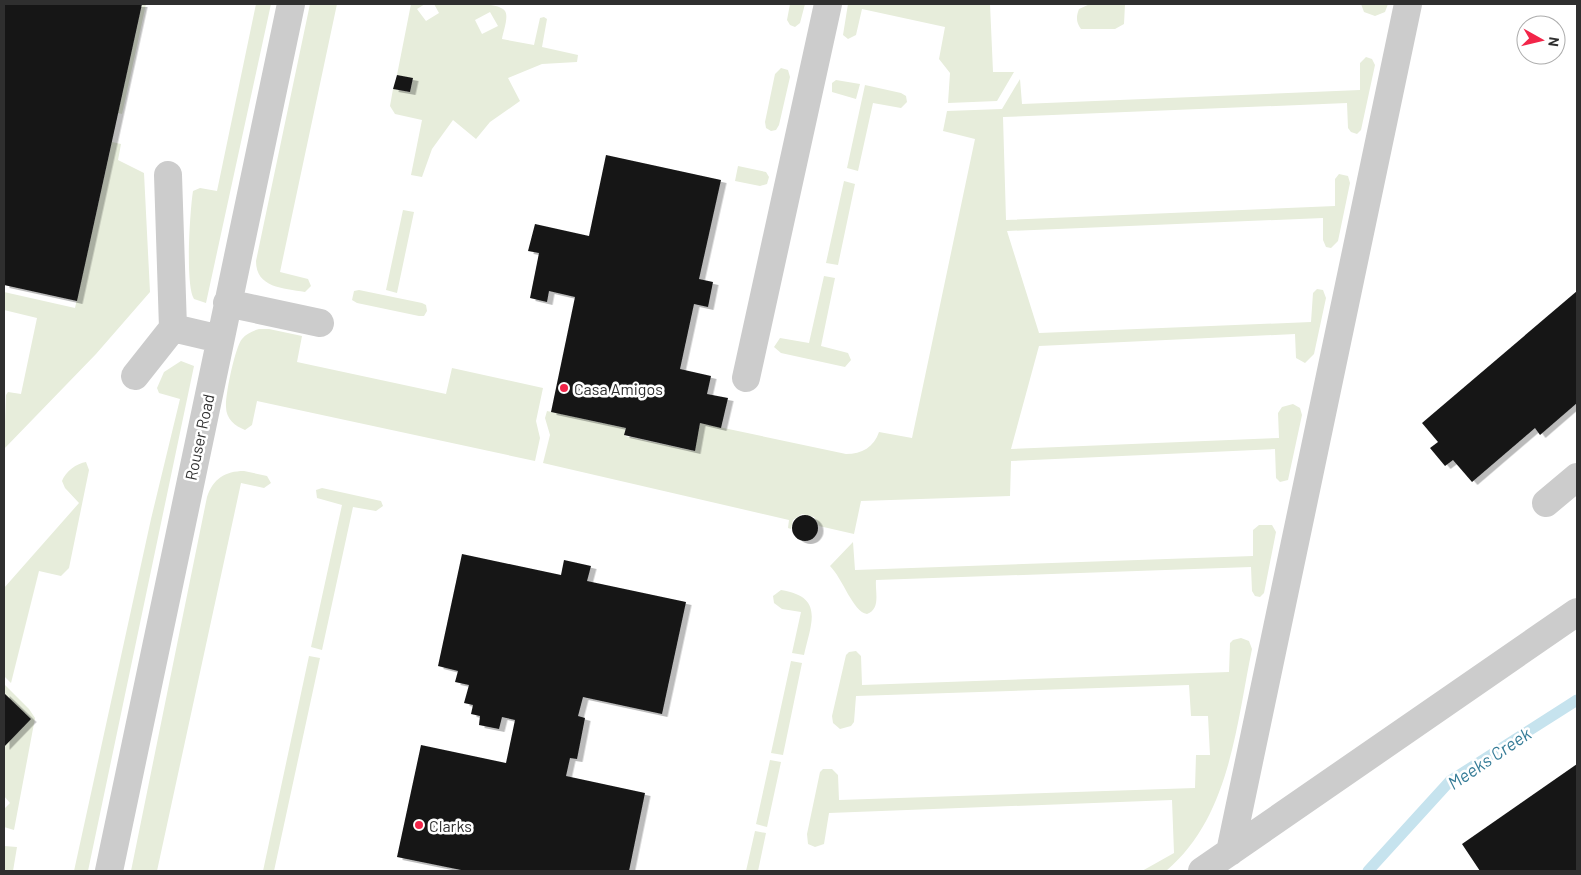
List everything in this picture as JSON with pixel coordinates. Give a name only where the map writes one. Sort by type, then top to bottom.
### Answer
[{"type":"street","name":"Rouser Road","points":[[109,871],[291,4]]},
{"type":"street","points":[[746,378],[828,4]]},
{"type":"street","points":[[1230,852],[1408,4]]},
{"type":"street","points":[[135,376],[173,328],[168,175]]},
{"type":"street","points":[[227,303],[320,323]]},
{"type":"street","points":[[173,328],[220,339]]},
{"type":"street","points":[[1546,503],[1577,477]]},
{"type":"street","points":[[1202,871],[1577,612]]},
{"type":"green space","points":[[142,4],[146,4],[122,114],[118,113]]},
{"type":"green space","points":[[256,4],[271,4],[206,303],[194,299],[191,291],[189,264],[193,191],[200,188],[217,191]]},
{"type":"green space","points":[[310,4],[337,4],[280,272],[308,279],[311,286],[305,292],[280,288],[266,282],[257,270],[256,261]]},
{"type":"green space","points":[[411,4],[425,4],[417,9],[426,21],[439,13],[434,4],[492,5],[505,11],[506,14],[502,39],[534,45],[540,18],[544,17],[547,19],[542,47],[578,55],[577,62],[542,64],[508,78],[520,101],[490,122],[476,139],[453,120],[432,149],[422,177],[411,175],[422,120],[395,114],[390,106],[393,89],[410,92],[413,79],[397,75]],"holes":[[[490,12],[498,26],[482,34],[475,20]]]},
{"type":"green space","points":[[790,4],[805,4],[800,23],[795,27],[790,25],[787,20]]},
{"type":"green space","points":[[848,4],[990,4],[993,72],[1014,72],[997,101],[948,103],[950,73],[939,59],[945,27],[862,9],[856,35],[848,39],[843,35]]},
{"type":"green space","points":[[1090,4],[1125,4],[1124,24],[1115,29],[1081,29],[1077,19],[1079,9]]},
{"type":"green space","points":[[1361,4],[1388,4],[1385,12],[1375,16],[1364,12]]},
{"type":"green space","points":[[1366,57],[1372,59],[1375,65],[1361,130],[1357,134],[1351,132],[1348,128],[1347,103],[1003,117],[1006,220],[1335,206],[1335,179],[1339,174],[1348,176],[1350,183],[1338,241],[1331,248],[1326,247],[1323,240],[1323,218],[1007,231],[1039,333],[1311,322],[1313,293],[1317,289],[1323,290],[1326,298],[1314,354],[1305,363],[1296,358],[1295,334],[1039,346],[1011,449],[1279,438],[1278,413],[1282,407],[1293,404],[1300,408],[1302,415],[1288,480],[1280,482],[1276,478],[1275,449],[1011,461],[1010,496],[861,501],[854,534],[819,526],[814,517],[802,514],[793,520],[791,529],[788,528],[789,520],[543,463],[550,435],[545,418],[547,411],[626,428],[625,436],[694,451],[700,423],[846,454],[857,453],[867,449],[874,442],[879,432],[912,438],[975,139],[943,131],[947,111],[1002,109],[1020,79],[1022,104],[1360,90],[1360,63]]},
{"type":"green space","points":[[781,68],[788,70],[790,77],[779,125],[776,130],[771,131],[766,128],[765,122],[775,74]]},
{"type":"green space","points":[[836,80],[860,84],[856,99],[832,92],[832,83]]},
{"type":"green space","points":[[865,85],[901,93],[906,96],[907,102],[901,108],[873,103],[858,171],[847,168]]},
{"type":"green space","points":[[112,142],[121,144],[118,160],[144,173],[150,292],[96,354],[4,449],[6,395],[8,392],[21,394],[37,318],[4,310],[4,292],[75,308]]},
{"type":"green space","points":[[738,166],[766,172],[769,177],[767,184],[760,186],[735,181]]},
{"type":"green space","points":[[844,181],[855,184],[838,265],[826,263]]},
{"type":"green space","points":[[403,210],[414,212],[397,293],[386,290]]},
{"type":"green space","points":[[824,276],[835,278],[821,346],[848,353],[851,360],[845,367],[781,353],[774,347],[780,338],[809,343]]},
{"type":"green space","points":[[359,290],[422,303],[426,305],[427,311],[424,316],[419,316],[357,303],[352,300],[354,291]]},
{"type":"green space","points":[[259,329],[269,329],[302,336],[297,362],[446,394],[452,368],[543,388],[536,421],[540,438],[535,461],[257,401],[252,425],[245,430],[232,422],[226,411],[226,401],[239,344],[245,336]]},
{"type":"green space","points":[[181,361],[194,366],[88,871],[74,871],[151,519],[180,399],[159,393],[157,388],[164,372]]},
{"type":"green space","points":[[86,462],[89,470],[69,568],[61,576],[39,571],[11,683],[4,676],[4,588],[79,503],[65,488],[62,481],[72,468]]},
{"type":"green space","points":[[237,471],[267,476],[271,483],[264,488],[241,483],[157,871],[131,871],[207,497],[213,485],[221,477]]},
{"type":"green space","points":[[322,488],[381,501],[383,506],[376,511],[353,507],[322,650],[311,647],[342,505],[317,498],[316,490]]},
{"type":"green space","points":[[1259,525],[1272,525],[1276,532],[1264,593],[1260,597],[1255,596],[1252,591],[1251,567],[876,580],[876,604],[871,612],[867,614],[857,607],[830,566],[853,542],[855,570],[1253,556],[1253,530]]},
{"type":"green space","points":[[781,590],[795,593],[804,599],[812,613],[810,632],[804,655],[792,653],[801,612],[782,609],[774,603],[773,596]]},
{"type":"green space","points":[[1241,638],[1249,641],[1252,649],[1235,739],[1227,769],[1217,797],[1204,824],[1187,849],[1166,871],[1142,871],[1174,853],[1172,800],[829,813],[824,844],[815,847],[808,844],[807,834],[820,772],[823,769],[832,769],[838,775],[839,800],[1195,788],[1196,755],[1210,755],[1208,716],[1191,716],[1189,685],[856,696],[854,722],[851,726],[840,729],[833,723],[832,716],[846,655],[849,652],[856,651],[861,656],[862,685],[1229,672],[1230,643]]},
{"type":"green space","points":[[309,656],[320,658],[274,871],[263,871]]},
{"type":"green space","points":[[791,661],[802,663],[783,755],[771,753]]},
{"type":"green space","points":[[4,684],[29,709],[35,718],[14,830],[4,827],[4,809],[10,803],[4,796],[4,747],[30,719],[4,693]]},
{"type":"green space","points":[[770,760],[781,762],[767,827],[756,824]]},
{"type":"green space","points":[[755,831],[766,833],[758,871],[746,871]]},
{"type":"green space","points":[[4,846],[17,847],[13,871],[4,871]]},
{"type":"building","points":[[4,4],[142,4],[77,301],[4,285]]},
{"type":"building","points":[[397,75],[413,78],[410,92],[393,89]]},
{"type":"building","points":[[606,155],[721,180],[699,279],[713,282],[708,307],[694,304],[680,369],[711,376],[707,394],[728,398],[721,428],[700,423],[695,451],[624,435],[626,428],[551,412],[575,297],[549,291],[547,302],[530,298],[539,253],[528,251],[535,224],[589,236]]},
{"type":"building","points":[[1577,291],[1577,403],[1540,435],[1535,428],[1472,482],[1453,460],[1445,466],[1430,448],[1438,442],[1422,423]]},
{"type":"building","points":[[805,515],[814,519],[818,528],[814,537],[805,541],[796,537],[792,528],[796,519]]},
{"type":"building","points":[[462,554],[561,575],[564,560],[591,566],[587,581],[686,602],[662,714],[583,697],[578,716],[585,718],[577,759],[570,758],[566,776],[645,793],[629,871],[466,871],[397,857],[421,745],[506,763],[515,720],[502,717],[499,729],[479,725],[480,716],[471,714],[473,705],[464,703],[469,685],[455,682],[458,671],[438,666]]},
{"type":"building","points":[[4,693],[31,719],[4,747]]},
{"type":"building","points":[[1577,764],[1577,871],[1480,871],[1462,844]]},
{"type":"waterway","name":"Meeks Creek","points":[[1368,871],[1450,781],[1577,700]]},
{"type":"place","name":"Casa Amigos","points":[[564,388]]},
{"type":"place","name":"Clarks","points":[[419,825]]}]
